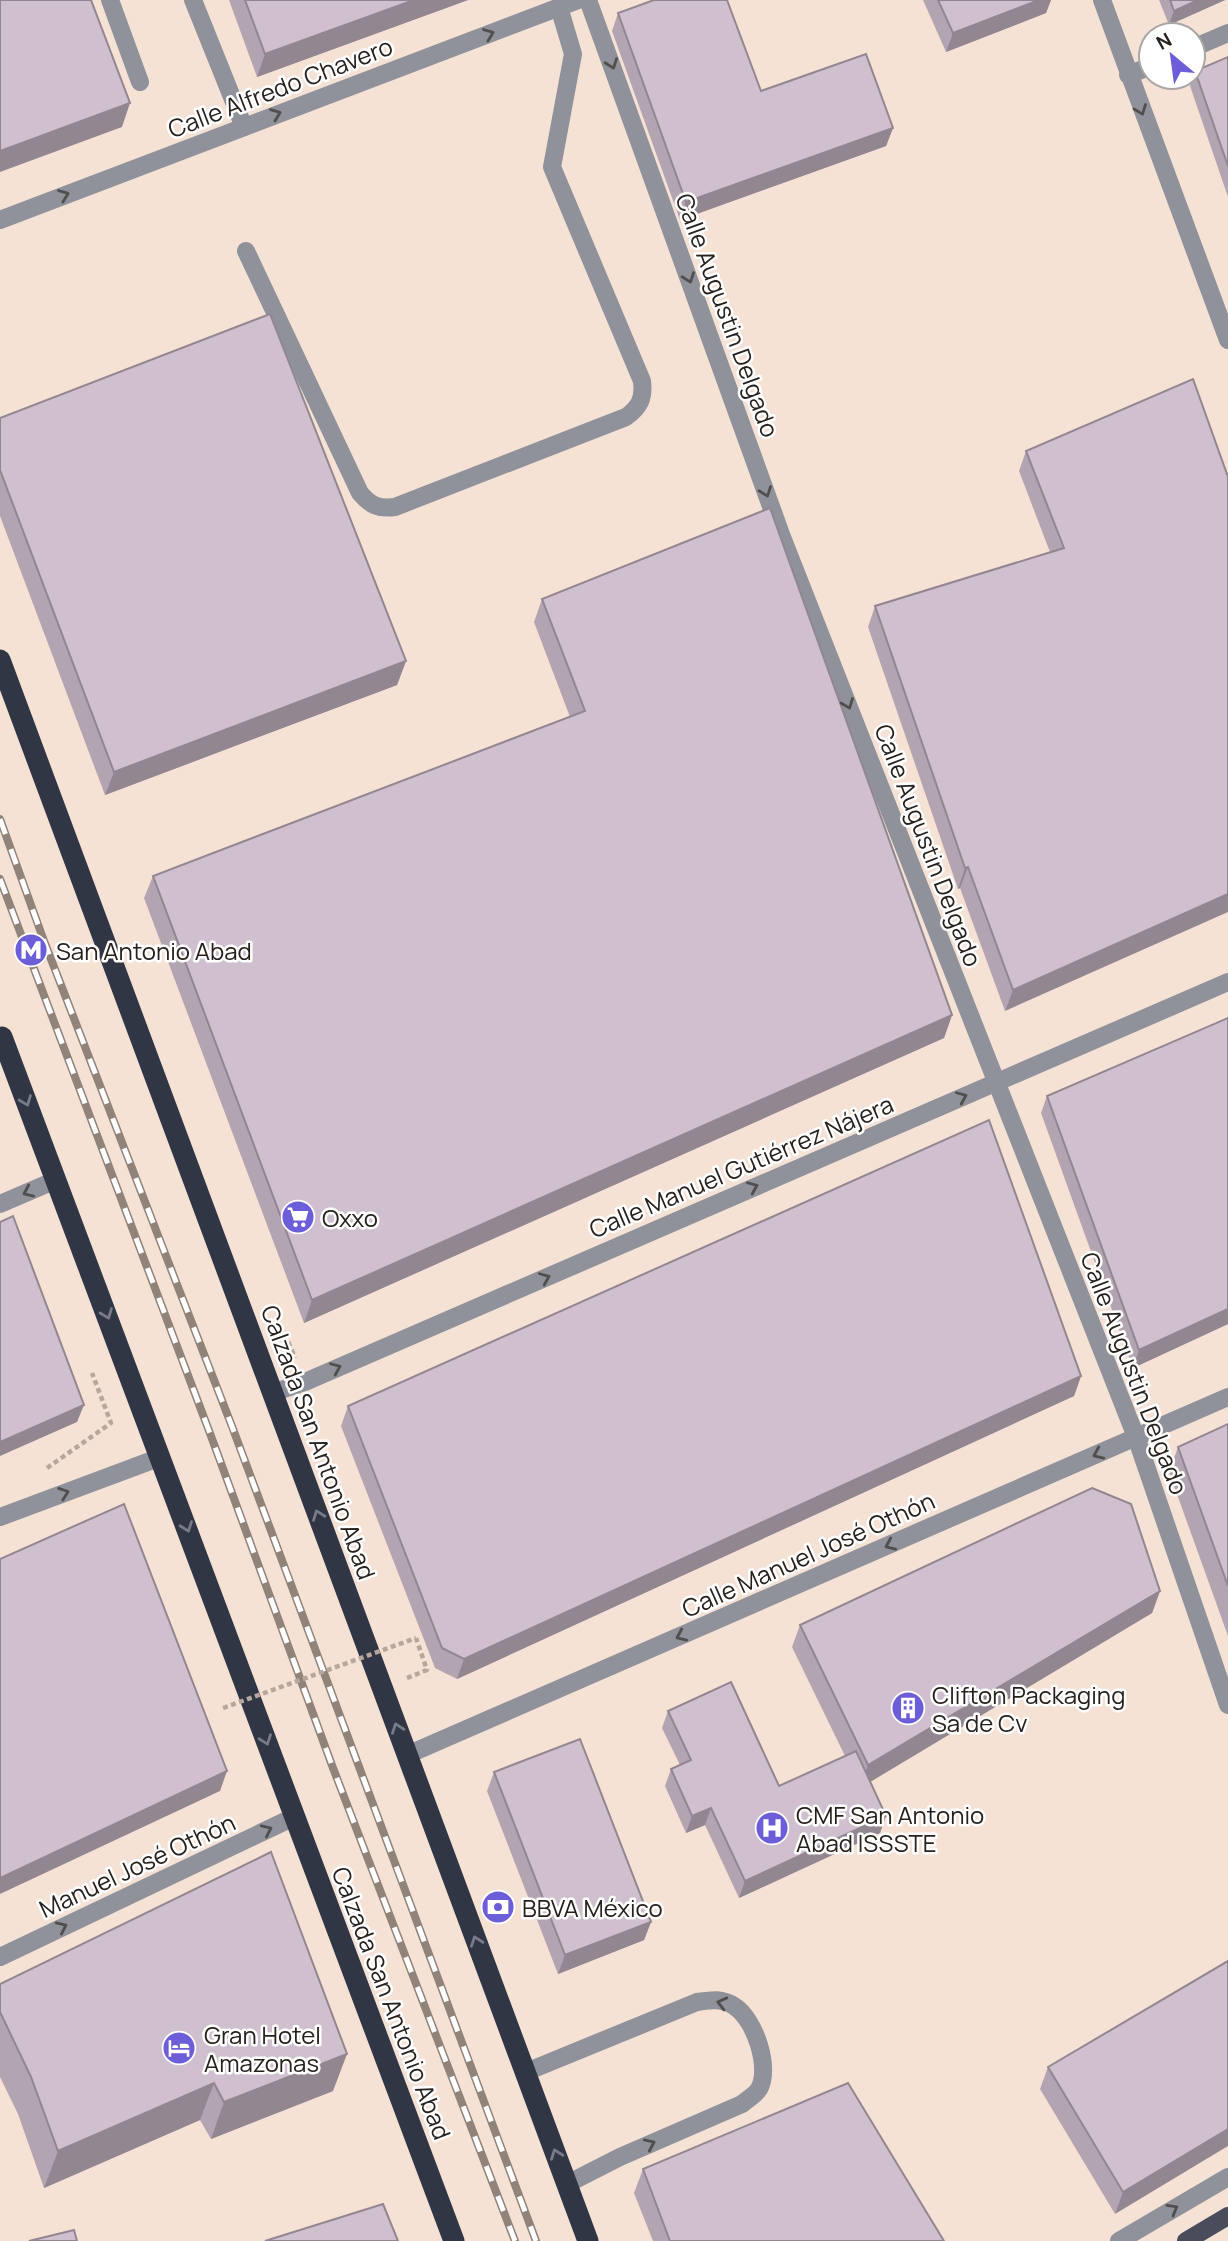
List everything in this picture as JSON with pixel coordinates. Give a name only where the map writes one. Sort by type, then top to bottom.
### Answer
[{"type":"highway","name":"Calzada San Antonio Abad","points":[[0,660],[588,2241]]},
{"type":"highway","name":"Calzada San Antonio Abad","points":[[2,1037],[454,2241]]},
{"type":"main road","points":[[1186,2241],[1228,2216]]},
{"type":"street","points":[[110,0],[140,82]]},
{"type":"street","points":[[193,0],[244,127]]},
{"type":"street","name":"Calle Alfredo Chavero","points":[[0,220],[578,0]]},
{"type":"street","name":"Calle Augustin Delgado","points":[[588,0],[782,537],[1136,1437],[1228,1705]]},
{"type":"street","points":[[1102,0],[1228,340]]},
{"type":"street","points":[[246,251],[360,493],[369,504],[382,509],[395,507],[626,417],[638,408],[643,395],[642,381],[552,167],[573,54],[559,7]]},
{"type":"street","points":[[1207,42],[1228,33]]},
{"type":"street","points":[[1128,75],[1137,71]]},
{"type":"street","name":"Calle Manuel Gutiérrez Nájera","points":[[272,1393],[305,1382],[1228,982]]},
{"type":"street","points":[[0,1204],[56,1180]]},
{"type":"street","name":"Calle Manuel José Othón","points":[[407,1755],[1228,1397]]},
{"type":"street","points":[[0,1517],[161,1457]]},
{"type":"street","name":"Manuel José Othón","points":[[0,1957],[294,1818]]},
{"type":"street","points":[[526,2072],[697,2002],[717,1999],[735,2006],[748,2021],[762,2053],[765,2073],[758,2091],[743,2104],[620,2157],[567,2184]]},
{"type":"street","points":[[1119,2241],[1228,2177]]},
{"type":"path","points":[[44,1470],[111,1423],[92,1373]]},
{"type":"path","points":[[223,1708],[416,1638],[427,1670]]},
{"type":"building","points":[[0,0],[91,0],[130,103],[0,151]]},
{"type":"building","points":[[245,0],[414,0],[265,54]]},
{"type":"building","points":[[654,0],[727,0],[761,91],[866,54],[893,128],[686,202],[618,13]]},
{"type":"building","points":[[938,0],[1039,0],[953,33]]},
{"type":"building","points":[[1170,0],[1198,0],[1174,11]]},
{"type":"building","points":[[1228,57],[1228,166],[1202,91],[1207,91],[1207,66]]},
{"type":"building","points":[[270,314],[406,661],[114,772],[0,470],[0,418]]},
{"type":"building","points":[[1193,379],[1228,477],[1228,894],[1013,990],[968,867],[965,868],[875,606],[1064,548],[1026,451]]},
{"type":"building","points":[[770,508],[952,1015],[312,1300],[153,876],[585,711],[542,599]]},
{"type":"building","points":[[1228,1018],[1228,1309],[1139,1350],[1047,1096]]},
{"type":"building","points":[[989,1120],[1081,1376],[464,1659],[442,1648],[348,1406]]},
{"type":"building","points":[[13,1216],[84,1405],[0,1442],[0,1222]]},
{"type":"building","points":[[1228,1424],[1228,1586],[1178,1447]]},
{"type":"building","name":"Clifton Packaging Sa de Cv","points":[[1092,1488],[1131,1504],[1160,1591],[868,1765],[800,1625]]},
{"type":"building","points":[[124,1504],[227,1771],[0,1878],[0,1559]]},
{"type":"building","points":[[731,1682],[779,1786],[856,1751],[886,1816],[745,1881],[711,1808],[692,1816],[671,1769],[691,1760],[668,1711]]},
{"type":"building","points":[[580,1739],[651,1922],[565,1955],[494,1772]]},
{"type":"building","name":"Gran Hotel Amazonas","points":[[271,1852],[347,2054],[224,2102],[214,2083],[58,2151],[31,2077],[0,2012],[0,1984]]},
{"type":"building","points":[[1228,1961],[1228,2129],[1123,2192],[1048,2067]]},
{"type":"building","points":[[848,2083],[944,2241],[670,2241],[643,2169]]},
{"type":"building","points":[[383,2204],[398,2241],[265,2241]]},
{"type":"building","points":[[74,2230],[77,2241],[29,2241]]},
{"type":"railway","points":[[0,819],[44,941],[233,1429],[536,2241]]},
{"type":"railway","points":[[0,879],[211,1436],[333,1768],[515,2241]]},
{"type":"place","name":"San Antonio Abad","points":[[31,950]]},
{"type":"place","name":"Oxxo","points":[[298,1217]]},
{"type":"place","name":"Clifton Packaging Sa de Cv","points":[[908,1708]]},
{"type":"place","name":"CMF San Antonio Abad ISSSTE","points":[[772,1828]]},
{"type":"place","name":"BBVA México","points":[[498,1907]]},
{"type":"place","name":"Gran Hotel Amazonas","points":[[179,2048]]}]
